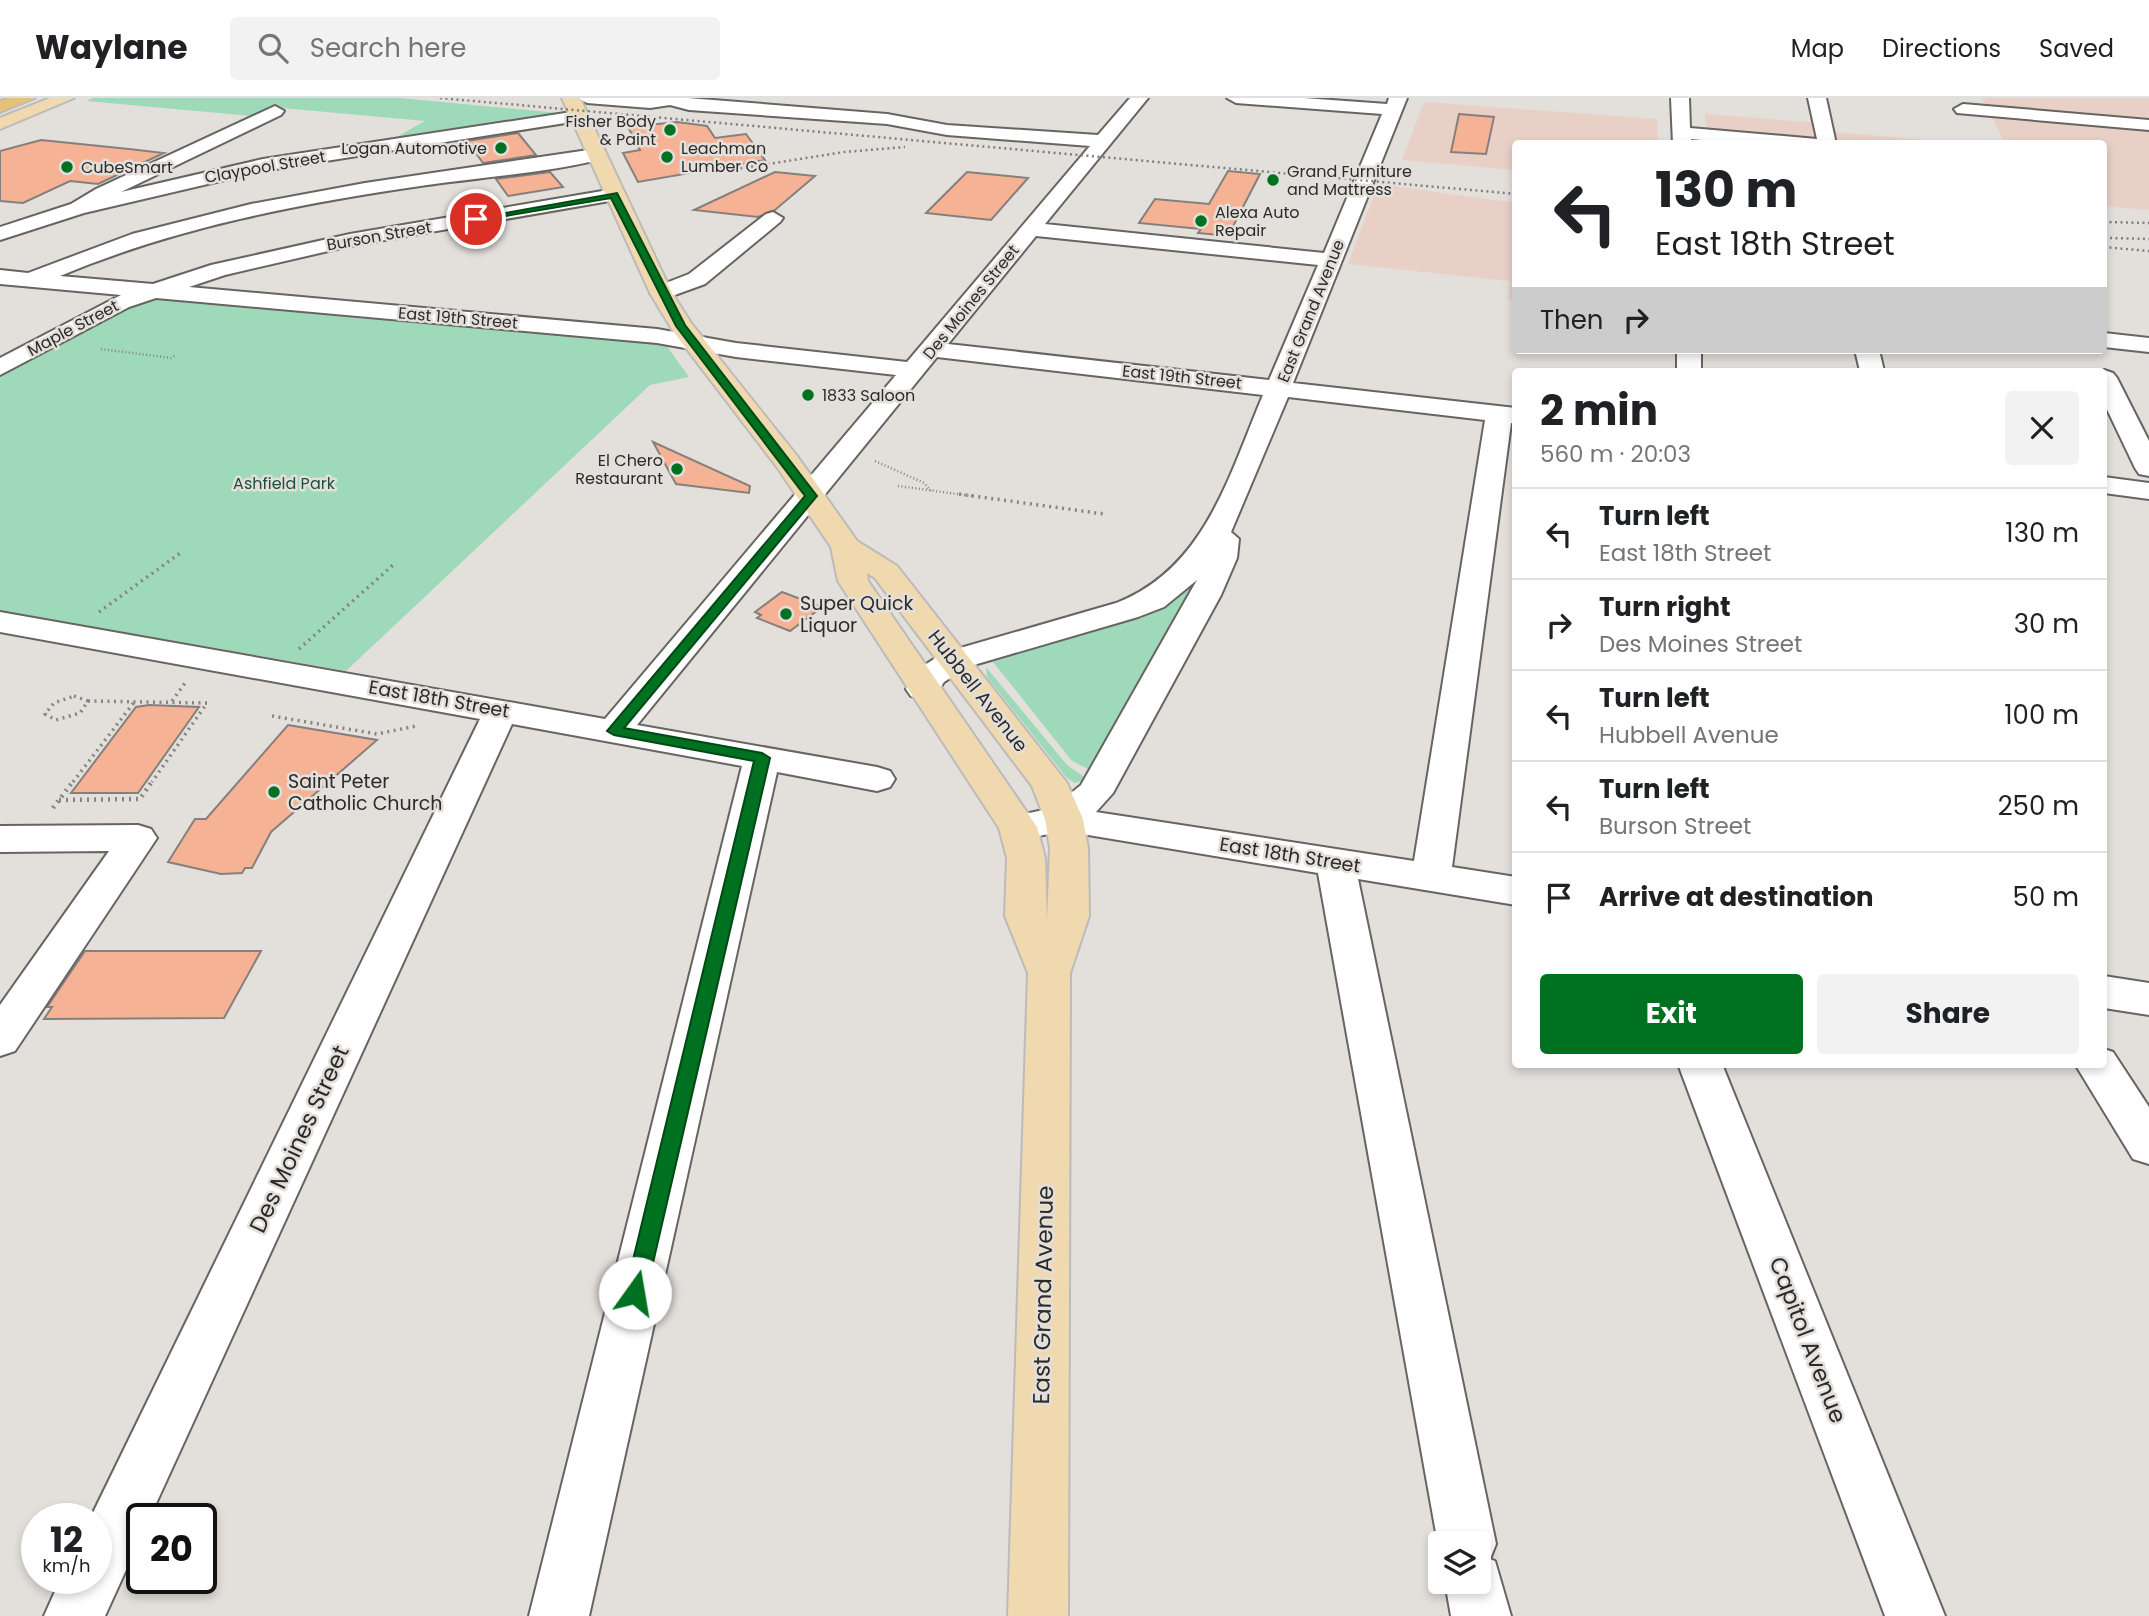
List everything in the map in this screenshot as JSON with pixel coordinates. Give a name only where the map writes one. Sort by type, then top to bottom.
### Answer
[{"type":"highway","points":[[0,109],[26,98]]},
{"type":"main road","points":[[0,109],[34,98]]},
{"type":"main road","points":[[0,124],[65,98]]},
{"type":"main road","name":"Hubbell Avenue","points":[[579,104],[595,155],[662,293],[692,341],[811,496],[846,547],[853,581],[1018,827]]},
{"type":"main road","name":"Hubbell Avenue","points":[[846,547],[886,572],[1049,783],[1064,819]]},
{"type":"main road","name":"East Grand Avenue","points":[[1038,1616],[1049,974],[1069,916],[1069,848],[1064,819]]},
{"type":"main road","name":"East Grand Avenue","points":[[1018,827],[1026,858],[1025,916],[1049,974]]},
{"type":"street","name":"Des Moines Street","points":[[614,731],[1139,98]]},
{"type":"street","points":[[1236,98],[1396,104]]},
{"type":"street","points":[[1681,98],[1682,138],[1726,140]]},
{"type":"street","points":[[1817,98],[1826,140]]},
{"type":"street","name":"Claypool Street","points":[[78,208],[263,166],[579,104],[650,103],[678,99],[689,105],[794,115],[887,119],[947,130],[1104,141]]},
{"type":"street","points":[[1974,132],[1961,103],[2043,107],[2149,125]]},
{"type":"street","name":"East Grand Avenue","points":[[923,689],[931,676],[955,660],[1104,618],[1153,600],[1188,571],[1223,523],[1396,104]]},
{"type":"street","points":[[0,234],[78,208],[103,193],[275,111]]},
{"type":"street","points":[[0,293],[139,239],[225,216],[358,191],[595,155]]},
{"type":"street","name":"Burson Street","points":[[148,291],[219,270],[316,247],[614,195]]},
{"type":"street","points":[[662,293],[688,285],[773,218]]},
{"type":"street","points":[[1030,229],[1332,260]]},
{"type":"street","name":"East 19th Street","points":[[0,277],[692,341],[736,350],[924,360],[1280,388],[1507,415]]},
{"type":"street","name":"Maple Street","points":[[0,368],[102,311],[148,291]]},
{"type":"street","points":[[2107,340],[2149,345]]},
{"type":"street","points":[[2107,384],[2149,468]]},
{"type":"street","points":[[1431,877],[1507,415]]},
{"type":"street","points":[[2107,485],[2149,491]]},
{"type":"street","name":"East Grand Avenue","points":[[1064,819],[1081,807],[1103,780],[1205,595],[1222,558],[1223,523]]},
{"type":"street","name":"East 18th Street","points":[[6,630],[501,709],[877,779]]},
{"type":"street","name":"Des Moines Street","points":[[112,1535],[501,709]]},
{"type":"street","points":[[559,1616],[762,758]]},
{"type":"street","points":[[1018,827],[1064,819]]},
{"type":"street","name":"East 18th Street","points":[[1064,819],[1512,890]]},
{"type":"street","points":[[0,839],[138,838],[0,1039]]},
{"type":"street","points":[[1335,862],[1464,1531]]},
{"type":"street","points":[[2107,992],[2149,999]]},
{"type":"street","name":"Capitol Avenue","points":[[1702,1068],[1915,1616]]},
{"type":"street","points":[[2100,1068],[2149,1145]]},
{"type":"street","points":[[74,1616],[84,1594]]},
{"type":"street","points":[[1476,1594],[1481,1616]]},
{"type":"path","points":[[101,349],[171,358],[176,355]]},
{"type":"path","points":[[871,459],[924,483],[931,491]]},
{"type":"path","points":[[898,486],[1104,514]]},
{"type":"path","points":[[94,615],[183,551]]},
{"type":"path","points":[[299,649],[393,565]]},
{"type":"path","points":[[172,702],[186,681]]},
{"type":"path","points":[[59,800],[140,799],[207,703],[88,701],[81,697],[67,697],[54,703],[45,714],[55,720],[69,718],[86,708],[88,701]]},
{"type":"path","points":[[46,816],[135,701]]},
{"type":"path","points":[[272,716],[377,734],[422,725]]},
{"type":"shaded area","points":[[1982,98],[2149,98],[2149,210],[2107,206],[2107,140],[2003,140]]},
{"type":"shaded area","points":[[1424,102],[1657,119],[1658,140],[1512,140],[1512,170],[1402,160]]},
{"type":"shaded area","points":[[1705,114],[1833,124],[1836,132],[1923,140],[1707,140]]},
{"type":"shaded area","points":[[1378,184],[1512,203],[1512,299],[1508,299],[1510,281],[1348,264]]},
{"type":"green space","points":[[93,98],[400,98],[559,113],[386,143],[425,121],[271,107],[252,116],[86,101]]},
{"type":"green space","name":"Ashfield Park","points":[[158,298],[656,341],[666,345],[689,377],[650,385],[346,671],[0,611],[0,375],[116,311]]},
{"type":"green space","points":[[1211,558],[1092,771],[1072,761],[993,662],[1150,613],[1183,593]]},
{"type":"green space","points":[[986,667],[1067,765],[1087,779],[1075,783],[1067,778],[987,677]]},
{"type":"building","points":[[1459,114],[1494,117],[1486,154],[1451,152]]},
{"type":"building","points":[[677,122],[707,126],[715,138],[746,134],[765,160],[638,182],[623,153],[640,150],[628,127]]},
{"type":"building","name":"Logan Automotive","points":[[518,133],[536,155],[483,163],[467,141]]},
{"type":"building","name":"CubeSmart","points":[[41,140],[164,153],[98,184],[70,181],[23,203],[0,201],[0,151]]},
{"type":"building","points":[[1228,171],[1260,174],[1228,236],[1198,233],[1201,229],[1139,223],[1155,199],[1209,204]]},
{"type":"building","points":[[550,172],[563,187],[508,196],[496,179]]},
{"type":"building","points":[[775,172],[815,176],[775,210],[758,217],[694,210]]},
{"type":"building","points":[[967,172],[1028,178],[991,220],[926,213]]},
{"type":"building","name":"El Chero Restaurant","points":[[653,442],[750,486],[749,493],[676,484]]},
{"type":"building","name":"Super Quick Liquor","points":[[782,592],[822,607],[790,631],[757,618],[761,615],[755,612]]},
{"type":"building","points":[[136,707],[199,707],[138,793],[71,793]]},
{"type":"building","name":"Saint Peter Catholic Church","points":[[288,725],[377,740],[271,832],[252,868],[245,868],[242,873],[221,874],[168,862],[195,819],[206,819]]},
{"type":"building","points":[[85,951],[261,951],[224,1018],[44,1019],[52,1007],[47,1007]]},
{"type":"railway","points":[[440,98],[1512,194]]},
{"type":"railway","points":[[724,171],[844,152],[905,147]]},
{"type":"railway","points":[[2107,222],[2149,223]]},
{"type":"railway","points":[[2110,238],[2149,239]]},
{"type":"railway","points":[[2107,247],[2149,251]]},
{"type":"place","name":"Fisher Body & Paint","points":[[670,130]]},
{"type":"place","name":"Logan Automotive","points":[[501,148]]},
{"type":"place","name":"Leachman Lumber Co","points":[[667,157]]},
{"type":"place","name":"CubeSmart","points":[[67,167]]},
{"type":"place","name":"Grand Furniture and Mattress","points":[[1273,180]]},
{"type":"place","name":"Alexa Auto Repair","points":[[1201,221]]},
{"type":"place","name":"1833 Saloon","points":[[808,395]]},
{"type":"place","name":"El Chero Restaurant","points":[[677,469]]},
{"type":"place","name":"Super Quick Liquor","points":[[786,614]]},
{"type":"place","name":"Saint Peter Catholic Church","points":[[274,792]]},
{"type":"route","points":[[476,219],[614,195],[681,326],[811,496],[614,731],[762,758],[635,1293]]}]
